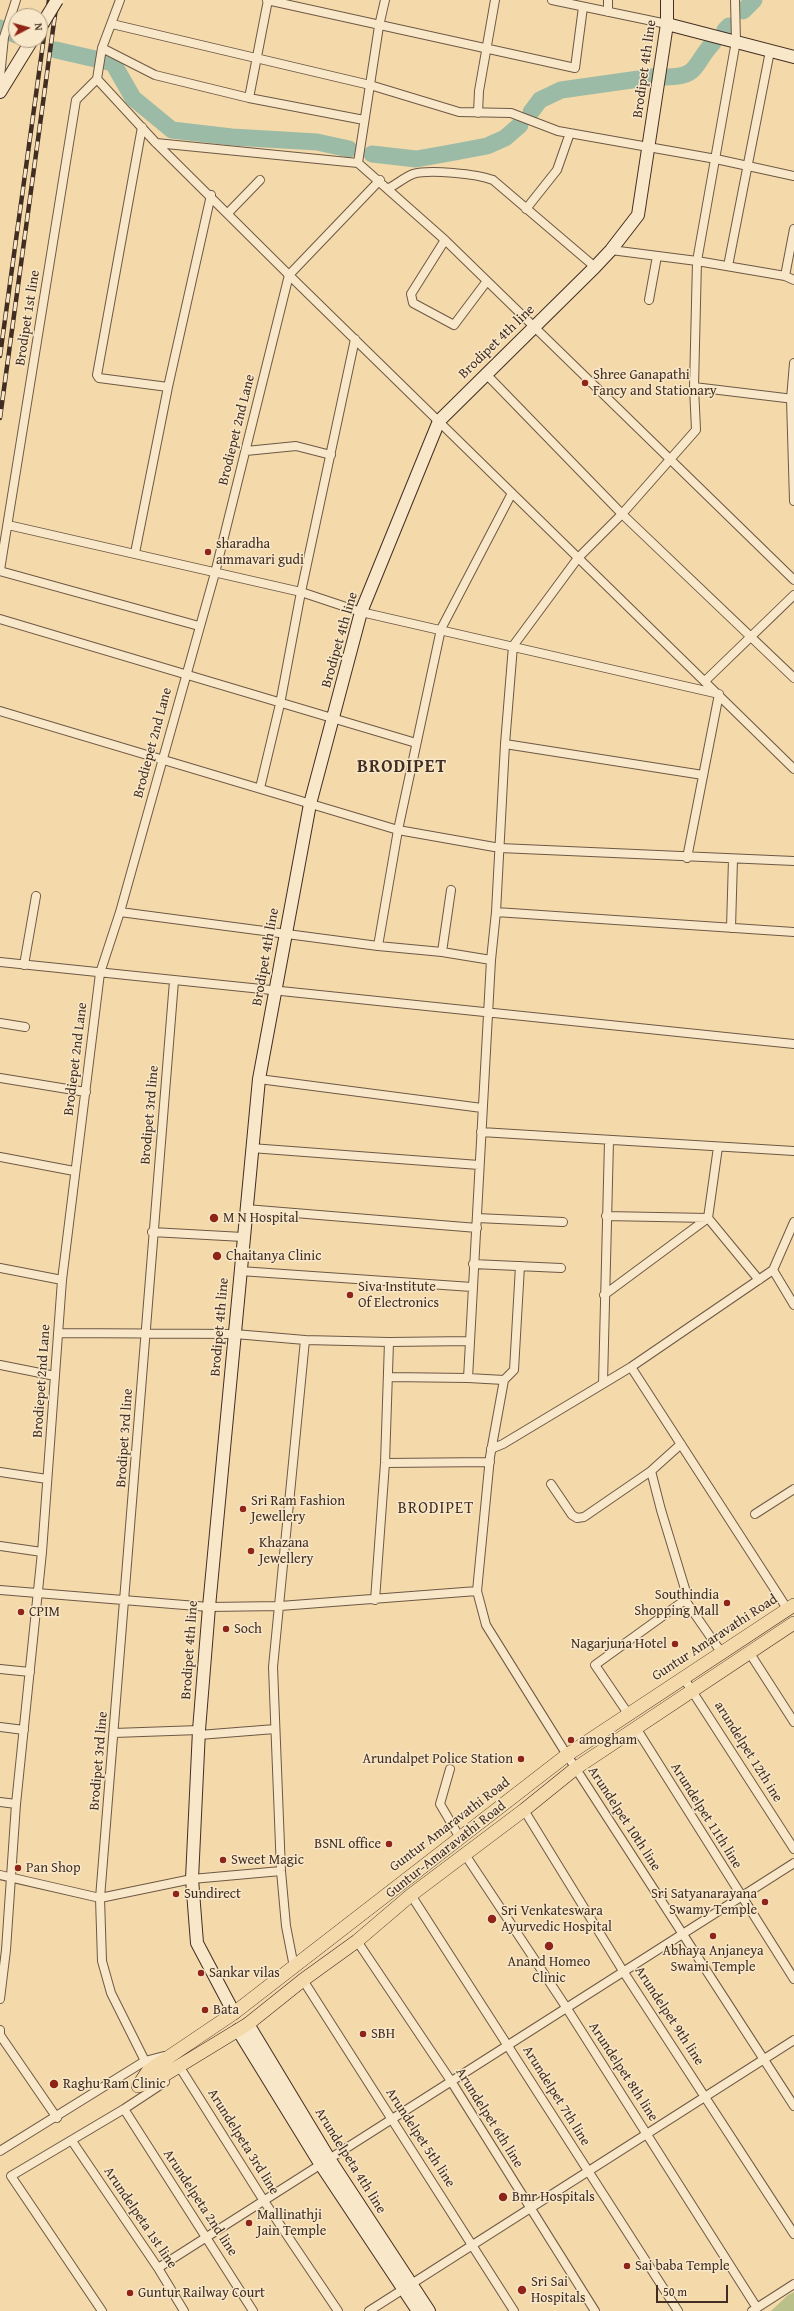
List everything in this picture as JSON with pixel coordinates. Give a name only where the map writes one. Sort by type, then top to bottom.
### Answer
[{"type":"main road","name":"Guntur Amaravathi Road","points":[[138,2086],[148,2071],[234,2013],[350,1925],[404,1880],[567,1755],[721,1652],[791,1608]]},
{"type":"main road","name":"Guntur-Amaravathi Road","points":[[138,2086],[153,2082],[181,2068],[243,2027],[303,1980],[357,1941],[411,1895],[464,1853],[524,1810],[576,1768],[794,1623]]},
{"type":"street","points":[[0,78],[4,37],[16,0]]},
{"type":"street","points":[[48,15],[57,0]]},
{"type":"street","points":[[120,0],[102,52],[98,67],[97,79],[156,143],[289,275],[719,694],[794,770]]},
{"type":"street","points":[[249,98],[267,0],[379,26],[575,68],[584,7]]},
{"type":"street","points":[[358,163],[379,26],[385,0]]},
{"type":"street","points":[[478,113],[486,49],[495,0]]},
{"type":"street","points":[[552,0],[667,24],[794,57]]},
{"type":"street","points":[[608,0],[608,12]]},
{"type":"street","name":"Brodipet 4th line","points":[[234,2013],[198,1943],[192,1879],[199,1732],[251,1148],[259,1079],[310,804],[361,612],[439,421],[595,267],[611,250],[638,215],[667,24],[667,0]]},
{"type":"street","points":[[468,1378],[473,1264],[477,1218],[491,960],[496,912],[505,744],[513,646],[578,558],[622,514],[696,430],[694,387],[697,261],[736,41],[736,0]]},
{"type":"street","points":[[112,24],[370,85],[459,112],[511,113],[558,131],[649,146],[747,165],[794,176]]},
{"type":"street","points":[[0,78],[20,48]]},
{"type":"street","points":[[0,92],[27,48]]},
{"type":"street","points":[[728,266],[770,51]]},
{"type":"street","points":[[102,52],[155,75],[249,98],[364,120]]},
{"type":"street","name":"Brodipet 1st line","points":[[0,571],[76,100],[97,79]]},
{"type":"street","points":[[142,128],[97,375],[99,378],[168,387]]},
{"type":"street","points":[[526,209],[558,170],[570,133]]},
{"type":"street","points":[[156,143],[358,163],[380,180],[445,240],[794,580]]},
{"type":"street","points":[[389,188],[414,174],[437,173],[474,175],[493,180],[595,267]]},
{"type":"street","points":[[228,213],[260,180]]},
{"type":"street","points":[[289,275],[380,180]]},
{"type":"street","points":[[135,553],[168,387],[211,196]]},
{"type":"street","points":[[785,276],[794,229]]},
{"type":"street","points":[[445,240],[411,294],[413,303],[454,325],[487,281]]},
{"type":"street","points":[[611,250],[728,266],[785,276],[794,280]]},
{"type":"street","points":[[649,300],[657,256]]},
{"type":"street","name":"Brodiepet 2nd Lane","points":[[0,1999],[16,1804],[42,1552],[62,1280],[74,1171],[86,1092],[100,973],[120,912],[185,674],[215,573],[289,275]]},
{"type":"street","points":[[260,788],[280,704],[301,592],[355,339]]},
{"type":"street","points":[[794,363],[794,501]]},
{"type":"street","points":[[486,374],[622,514],[752,636],[794,678]]},
{"type":"street","points":[[694,387],[793,399]]},
{"type":"street","points":[[246,451],[296,446],[331,455]]},
{"type":"street","points":[[378,946],[398,830],[441,629],[512,493]]},
{"type":"street","points":[[8,525],[301,592],[361,612],[441,629],[719,694]]},
{"type":"street","points":[[0,571],[199,626]]},
{"type":"street","points":[[705,681],[794,595]]},
{"type":"street","points":[[0,619],[280,704],[416,743]]},
{"type":"street","points":[[687,858],[719,694]]},
{"type":"street","points":[[0,711],[398,830],[500,848],[687,858],[794,861]]},
{"type":"street","points":[[505,744],[703,775]]},
{"type":"street","points":[[731,928],[733,859]]},
{"type":"street","points":[[442,952],[451,890]]},
{"type":"street","points":[[24,965],[36,896]]},
{"type":"street","points":[[120,912],[378,946],[442,952],[491,960]]},
{"type":"street","points":[[496,912],[794,932]]},
{"type":"street","points":[[0,962],[794,1044]]},
{"type":"street","name":"Brodipet 3rd line","points":[[145,2061],[111,1993],[102,1961],[100,1898],[126,1600],[146,1334],[152,1232],[174,981]]},
{"type":"street","points":[[0,1023],[25,1027]]},
{"type":"street","points":[[0,1078],[86,1092]]},
{"type":"street","points":[[259,1079],[482,1108]]},
{"type":"street","points":[[481,1132],[794,1151]]},
{"type":"street","points":[[602,1383],[609,1140]]},
{"type":"street","points":[[604,1295],[708,1218],[718,1147]]},
{"type":"street","points":[[251,1148],[479,1165]]},
{"type":"street","points":[[0,1157],[74,1171]]},
{"type":"street","points":[[246,1209],[476,1228]]},
{"type":"street","points":[[606,1216],[708,1218],[759,1280]]},
{"type":"street","points":[[477,1218],[563,1222]]},
{"type":"street","points":[[491,1449],[503,1444],[602,1383],[631,1367],[773,1270],[794,1222]]},
{"type":"street","points":[[152,1232],[243,1237]]},
{"type":"street","points":[[473,1264],[561,1268]]},
{"type":"street","points":[[0,1590],[209,1607],[280,1606],[477,1592],[491,1449],[504,1380],[514,1370],[520,1266]]},
{"type":"street","points":[[0,1268],[62,1280]]},
{"type":"street","points":[[773,1270],[794,1305]]},
{"type":"street","points":[[240,1271],[472,1287]]},
{"type":"street","points":[[58,1333],[235,1334],[305,1340],[389,1342],[469,1341]]},
{"type":"street","points":[[294,1967],[286,1926],[281,1871],[273,1667],[305,1340]]},
{"type":"street","points":[[375,1600],[385,1463],[389,1342]]},
{"type":"street","points":[[0,1365],[55,1376]]},
{"type":"street","points":[[631,1367],[791,1608]]},
{"type":"street","points":[[389,1377],[504,1380]]},
{"type":"street","points":[[551,1484],[572,1515],[577,1518],[584,1517],[651,1471],[681,1444]]},
{"type":"street","points":[[385,1463],[490,1462]]},
{"type":"street","points":[[651,1471],[660,1510],[686,1592],[685,1600],[721,1652]]},
{"type":"street","points":[[0,1472],[47,1479]]},
{"type":"street","points":[[755,1514],[794,1489]]},
{"type":"street","points":[[0,1546],[42,1552]]},
{"type":"street","name":"Arundelpet 10th line","points":[[477,1592],[486,1625],[567,1755],[794,2106]]},
{"type":"street","points":[[629,1714],[595,1665],[685,1600]]},
{"type":"street","points":[[749,1652],[794,1722]]},
{"type":"street","points":[[0,1669],[30,1672]]},
{"type":"street","name":"arundelpet 12th ine","points":[[683,1677],[693,1689],[794,1849]]},
{"type":"street","points":[[0,1727],[24,1730]]},
{"type":"street","name":"Arundelpet 11th line","points":[[636,1728],[794,1979]]},
{"type":"street","points":[[114,1732],[199,1732],[275,1729]]},
{"type":"street","points":[[450,1768],[440,1804],[460,1838]]},
{"type":"street","points":[[0,1802],[16,1804]]},
{"type":"street","name":"Arundelpet 9th line","points":[[524,1810],[624,1971],[794,2234]]},
{"type":"street","name":"Arundelpet 8th line","points":[[464,1853],[648,2135],[754,2309]]},
{"type":"street","points":[[158,2268],[326,2163],[508,2043],[566,2008],[794,1863]]},
{"type":"street","points":[[0,1875],[11,1876],[100,1898],[192,1879],[281,1871]]},
{"type":"street","name":"Arundelpet 7th line","points":[[411,1895],[508,2043],[678,2311]]},
{"type":"street","name":"Arundelpet 6th line","points":[[357,1941],[451,2081],[595,2311]]},
{"type":"street","name":"Arundelpet 5th line","points":[[303,1980],[514,2311]]},
{"type":"street","name":"Arundelpeta 4th line","points":[[243,2027],[326,2163],[408,2286],[429,2311]]},
{"type":"street","points":[[0,2030],[0,2035],[57,2118]]},
{"type":"street","points":[[369,2311],[588,2171],[648,2135],[794,2040]]},
{"type":"street","points":[[0,2152],[57,2118],[145,2061],[174,2054]]},
{"type":"street","points":[[102,2311],[11,2176],[124,2109],[181,2068]]},
{"type":"street","name":"Arundelpeta 3rd line","points":[[181,2068],[264,2201],[338,2311]]},
{"type":"street","name":"Arundelpeta 2nd line","points":[[124,2109],[253,2311]]},
{"type":"street","name":"Arundelpeta 1st line","points":[[72,2141],[158,2268],[184,2311]]},
{"type":"street","points":[[754,2309],[794,2284]]},
{"type":"street","name":"Arundelpeta 4th line","points":[[408,2286],[418,2311]]},
{"type":"green space","points":[[794,2292],[794,2311],[771,2311],[788,2295]]},
{"type":"waterway","points":[[743,11],[754,0]]},
{"type":"waterway","points":[[725,30],[729,26]]},
{"type":"waterway","points":[[0,28],[8,32]]},
{"type":"waterway","points":[[666,77],[685,75],[691,72],[713,43]]},
{"type":"waterway","points":[[56,50],[113,63],[133,98],[172,130],[232,137],[317,142],[349,149]]},
{"type":"waterway","points":[[531,112],[540,100],[561,90],[653,77]]},
{"type":"waterway","points":[[372,154],[416,159],[487,146],[505,138],[520,125]]},
{"type":"railway","points":[[0,356],[49,0]]},
{"type":"railway","points":[[0,418],[57,0]]},
{"type":"place","name":"Shree Ganapathi Fancy and Stationary","points":[[585,383]]},
{"type":"place","name":"sharadha ammavari gudi","points":[[208,552]]},
{"type":"place","name":"M N Hospital","points":[[214,1218]]},
{"type":"place","name":"Chaitanya Clinic","points":[[217,1256]]},
{"type":"place","name":"Siva Institute Of Electronics","points":[[350,1295]]},
{"type":"place","name":"Sri Ram Fashion Jewellery","points":[[243,1509]]},
{"type":"place","name":"Khazana Jewellery","points":[[251,1551]]},
{"type":"place","name":"Southindia Shopping Mall","points":[[727,1603]]},
{"type":"place","name":"CPIM","points":[[21,1612]]},
{"type":"place","name":"Soch","points":[[226,1629]]},
{"type":"place","name":"Nagarjuna Hotel","points":[[675,1644]]},
{"type":"place","name":"amogham","points":[[571,1740]]},
{"type":"place","name":"Arundalpet Police Station","points":[[521,1759]]},
{"type":"place","name":"BSNL office","points":[[389,1844]]},
{"type":"place","name":"Sweet Magic","points":[[223,1860]]},
{"type":"place","name":"Pan Shop","points":[[18,1868]]},
{"type":"place","name":"Sundirect","points":[[176,1894]]},
{"type":"place","name":"Sri Satyanarayana Swamy Temple","points":[[765,1902]]},
{"type":"place","name":"Sri Venkateswara Ayurvedic Hospital","points":[[492,1919]]},
{"type":"place","name":"Abhaya Anjaneya Swami Temple","points":[[713,1936]]},
{"type":"place","name":"Anand Homeo Clinic","points":[[549,1946]]},
{"type":"place","name":"Sankar vilas","points":[[201,1973]]},
{"type":"place","name":"Bata","points":[[205,2010]]},
{"type":"place","name":"SBH","points":[[363,2034]]},
{"type":"place","name":"Raghu Ram Clinic","points":[[54,2084]]},
{"type":"place","name":"Bmr Hospitals","points":[[503,2197]]},
{"type":"place","name":"Mallinathji Jain Temple","points":[[249,2223]]},
{"type":"place","name":"Sai baba Temple","points":[[627,2266]]},
{"type":"place","name":"Sri Sai Hospitals","points":[[522,2290]]},
{"type":"place","name":"Guntur Railway Court","points":[[130,2293]]},
{"type":"district","name":"BRODIPET","points":[[402,767]]},
{"type":"district","name":"BRODIPET","points":[[436,1509]]}]
